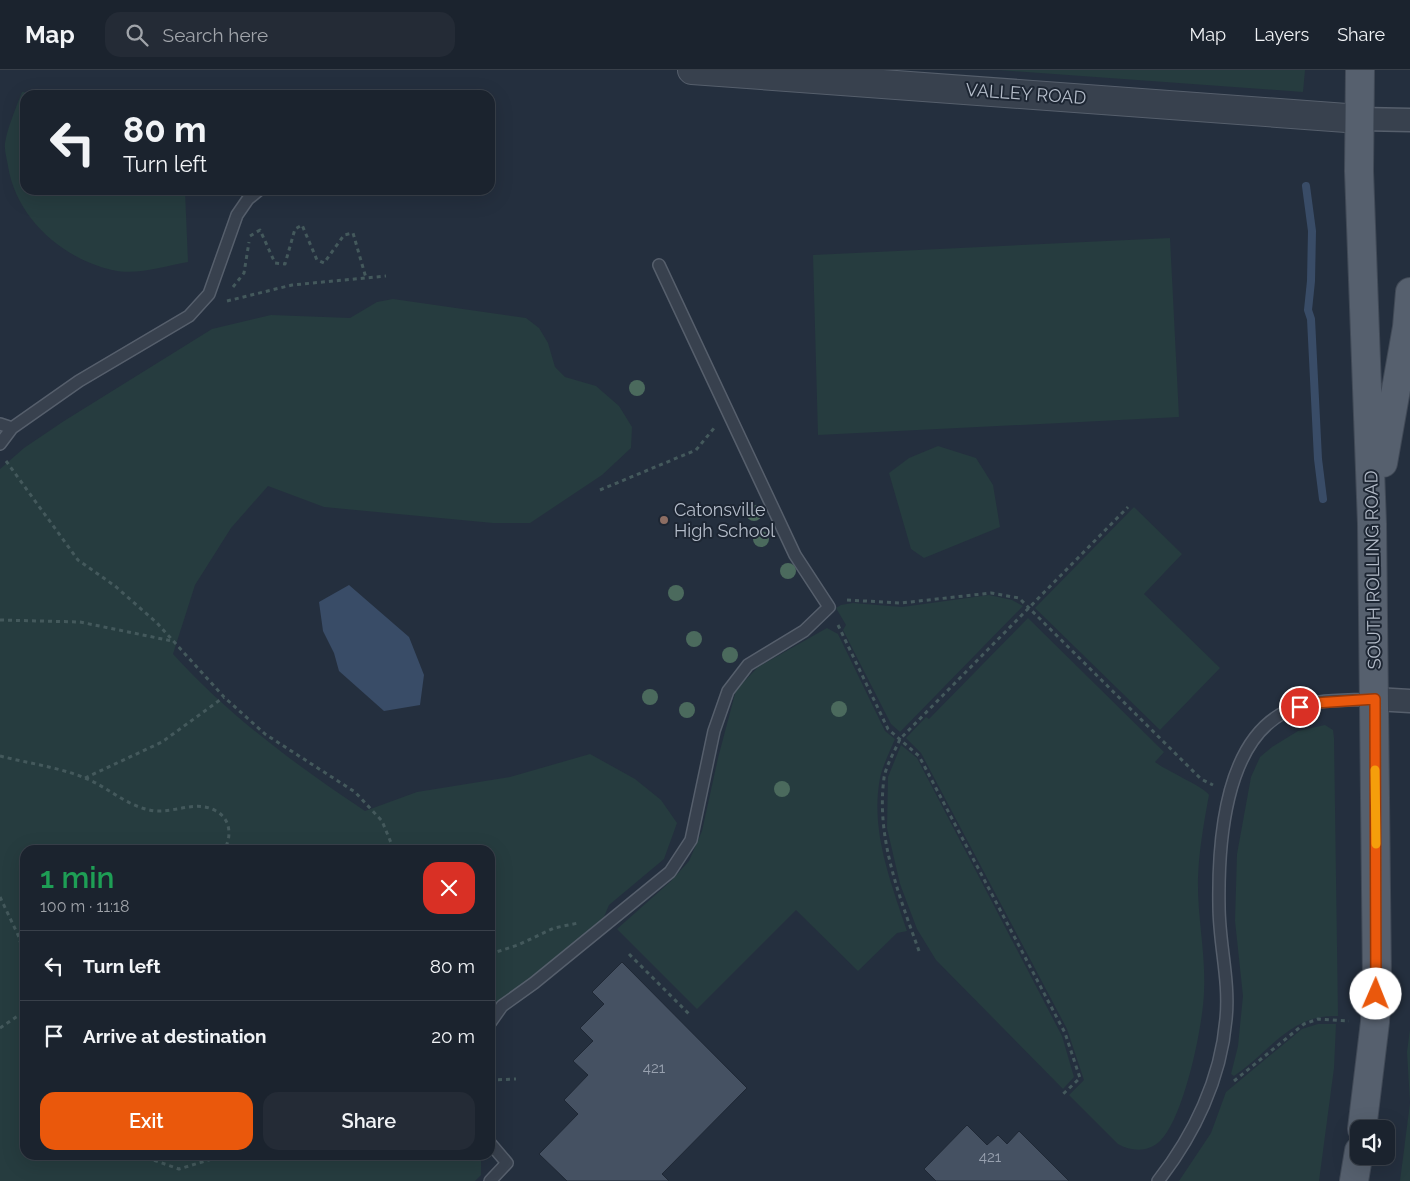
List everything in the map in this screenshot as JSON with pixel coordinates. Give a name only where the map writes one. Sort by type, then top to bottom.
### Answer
[{"type":"main road","name":"SOUTH ROLLING ROAD","points":[[1360,70],[1359,171],[1372,524],[1376,980],[1374,1022],[1363,1120]]},
{"type":"main road","points":[[1372,524],[1407,327],[1410,292]]},
{"type":"main road","points":[[1354,1181],[1357,1165]]},
{"type":"street","name":"VALLEY ROAD","points":[[692,70],[1360,119]]},
{"type":"street","points":[[1360,119],[1410,120]]},
{"type":"street","points":[[1375,699],[1410,701]]},
{"type":"lane","points":[[0,444],[12,428],[79,382],[189,316],[209,294],[236,215],[252,195]]},
{"type":"lane","points":[[495,1016],[502,1006],[670,872],[691,840],[714,731],[728,692],[748,665],[804,631],[829,607],[795,555],[659,265]]},
{"type":"lane","points":[[0,424],[12,428]]},
{"type":"lane","points":[[1158,1181],[1179,1154],[1203,1106],[1216,1069],[1226,1020],[1226,975],[1218,907],[1223,836],[1230,792],[1245,752],[1263,728],[1286,711],[1315,703],[1375,699]]},
{"type":"lane","points":[[490,1181],[508,1163],[495,1149]]},
{"type":"path","points":[[231,289],[244,273],[250,235],[260,230],[275,263],[285,264],[295,228],[302,226],[317,260],[324,263],[344,234],[354,233],[366,278]]},
{"type":"path","points":[[225,296],[220,303],[292,285],[386,276]]},
{"type":"path","points":[[600,490],[696,450],[714,429],[723,400]]},
{"type":"path","points":[[6,460],[78,560],[115,586],[157,623],[224,697],[266,734],[355,792],[382,821],[392,845]]},
{"type":"path","points":[[919,952],[890,863],[882,820],[884,776],[900,739],[1128,507]]},
{"type":"path","points":[[1062,1095],[1080,1078],[1065,1033],[919,756],[888,729],[829,607],[847,600],[901,604],[991,592],[1019,598],[1201,779],[1230,792]]},
{"type":"path","points":[[0,620],[80,622],[173,642]]},
{"type":"path","points":[[85,778],[162,742],[224,697]]},
{"type":"path","points":[[0,756],[85,778],[133,806],[158,811],[203,806],[217,811],[227,822],[230,840],[227,845]]},
{"type":"path","points":[[0,896],[20,941]]},
{"type":"path","points":[[495,952],[518,945],[554,928],[574,922],[589,923],[598,931]]},
{"type":"path","points":[[629,954],[690,1015]]},
{"type":"path","points":[[0,1028],[20,1014]]},
{"type":"path","points":[[1203,1106],[1304,1024],[1318,1019],[1374,1022]]},
{"type":"path","points":[[495,1080],[516,1079]]},
{"type":"path","points":[[153,1160],[179,1169],[209,1160]]},
{"type":"green space","points":[[999,70],[1305,70],[1303,92]]},
{"type":"green space","points":[[20,97],[20,195],[185,195],[188,262],[141,271],[121,272],[94,265],[60,246],[32,219],[21,203],[13,185],[5,152],[5,143]]},
{"type":"green space","points":[[1170,238],[1179,417],[818,435],[813,255]]},
{"type":"green space","points":[[393,299],[526,318],[539,328],[548,343],[555,367],[565,377],[596,386],[619,406],[632,427],[631,448],[602,475],[530,523],[493,523],[324,507],[268,486],[231,528],[195,585],[173,654],[194,677],[240,719],[314,776],[365,811],[417,792],[510,777],[590,754],[635,779],[661,800],[677,823],[664,859],[609,905],[598,931],[495,1019],[495,845],[20,845],[20,1160],[481,1160],[481,1175],[475,1181],[0,1181],[0,469],[24,448],[64,421],[212,329],[271,315],[350,318],[377,302]]},
{"type":"green space","points":[[938,446],[976,458],[993,485],[1000,527],[924,558],[911,549],[889,473],[909,458]]},
{"type":"green space","points":[[1134,507],[1182,554],[1144,594],[1220,668],[1160,730],[1035,608]]},
{"type":"green space","points":[[989,595],[1012,600],[1023,606],[900,732],[891,724],[843,630],[846,625],[836,608],[853,603],[902,607]]},
{"type":"green space","points":[[1028,618],[1164,752],[1155,762],[1201,788],[1209,795],[1198,878],[1204,978],[1200,1026],[1191,1071],[1177,1113],[1160,1141],[1146,1149],[1140,1150],[1123,1147],[1118,1144],[1069,1095],[1084,1080],[1067,1029],[921,753],[906,738],[926,717],[929,719]]},
{"type":"green space","points":[[827,628],[838,634],[885,731],[895,739],[880,778],[878,817],[884,856],[907,931],[897,933],[858,971],[796,910],[697,1009],[617,929],[671,881],[689,861],[702,831],[718,758],[736,690],[758,667]]},
{"type":"green space","points":[[1325,725],[1333,730],[1334,738],[1338,1016],[1321,1017],[1293,1028],[1234,1076],[1231,1074],[1238,1046],[1243,996],[1235,921],[1237,854],[1251,777],[1260,757],[1272,747],[1298,731]]},
{"type":"green space","points":[[901,745],[917,758],[1062,1036],[1074,1077],[1063,1089],[936,960],[917,929],[900,884],[887,828],[888,777]]},
{"type":"green space","points":[[1318,1024],[1336,1024],[1334,1068],[1319,1181],[1179,1181],[1211,1133],[1226,1092],[1302,1029]]},
{"type":"green space","points":[[1410,1029],[1410,1103],[1407,1052]]},
{"type":"green space","points":[[1410,1103],[1410,1181],[1400,1181]]},
{"type":"water","points":[[349,585],[409,637],[424,675],[420,705],[384,711],[339,671],[334,653],[323,631],[319,602]]},
{"type":"building","points":[[622,962],[747,1088],[662,1174],[669,1181],[567,1181],[539,1154],[578,1114],[564,1100],[588,1075],[573,1061],[593,1041],[580,1028],[604,1004],[592,992]]},
{"type":"building","points":[[967,1125],[987,1145],[998,1135],[1007,1144],[1019,1131],[1069,1181],[936,1181],[924,1169]]},
{"type":"waterway","points":[[1306,186],[1312,231],[1311,281],[1308,310],[1311,319],[1318,459],[1323,499]]},
{"type":"slow traffic","points":[[1375,770],[1376,844]]},
{"type":"place","name":"Catonsville High School","points":[[664,520]]},
{"type":"route","points":[[1300,707],[1315,703],[1375,699],[1376,994]]}]
